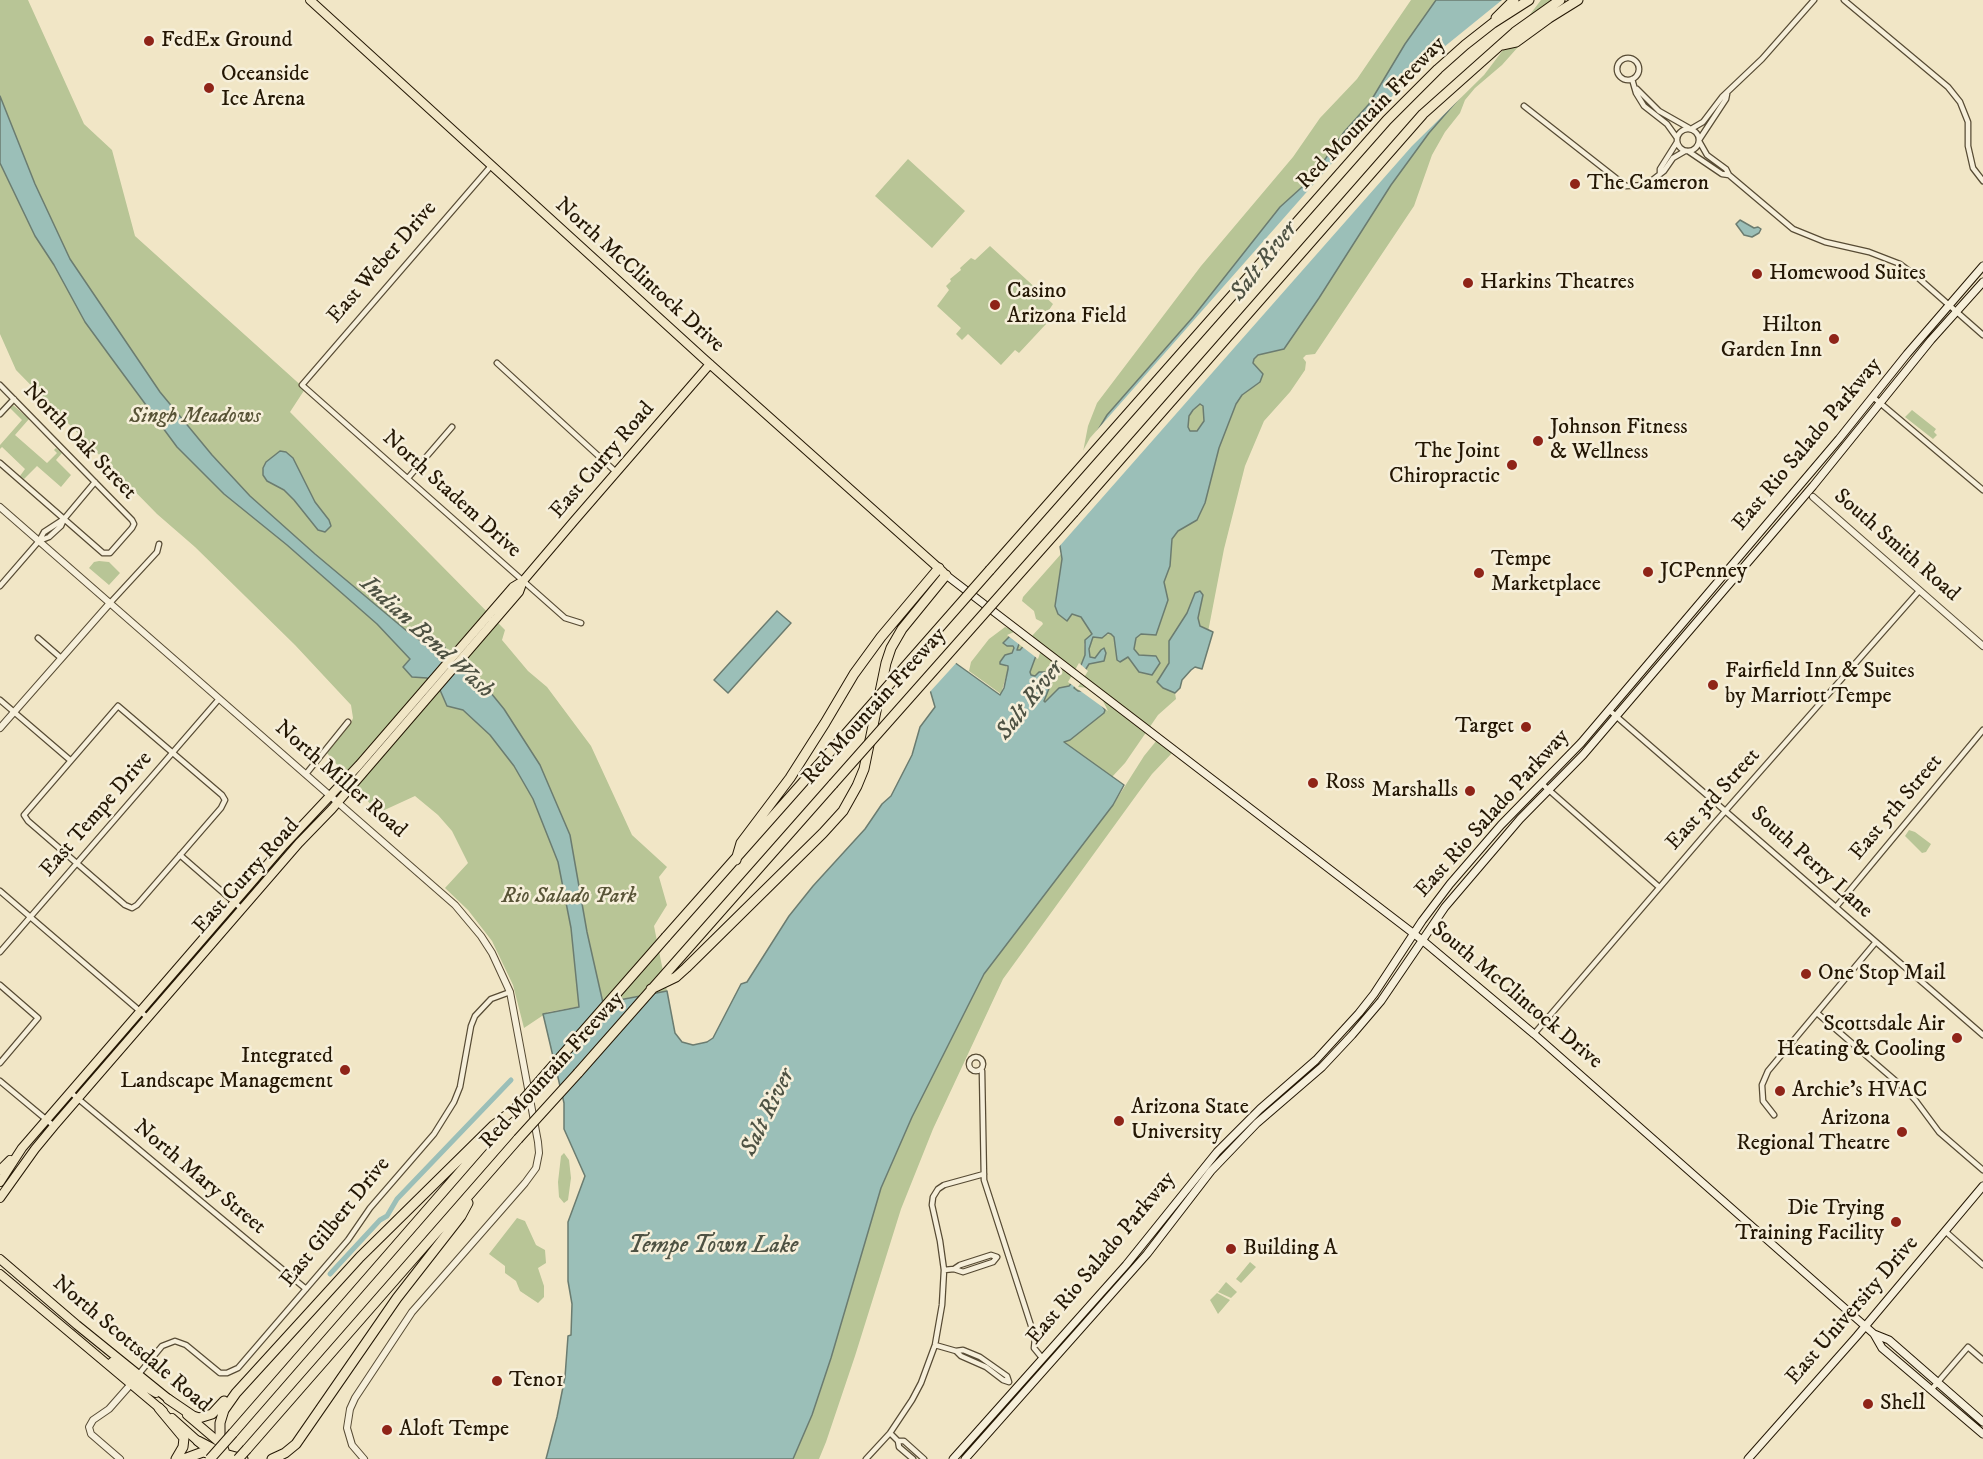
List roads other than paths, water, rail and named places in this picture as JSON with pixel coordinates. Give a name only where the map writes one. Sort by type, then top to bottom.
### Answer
[{"type":"highway","points":[[1493,23],[1514,0]]},
{"type":"highway","name":"Red Mountain Freeway","points":[[226,1457],[233,1433],[666,937],[1375,133],[1438,69],[1493,23],[1529,0]]},
{"type":"highway","name":"Red Mountain Freeway","points":[[226,1457],[247,1449],[1386,155],[1439,98],[1515,32],[1560,0]]},
{"type":"highway","points":[[1502,45],[1570,0]]},
{"type":"highway","points":[[1502,45],[1516,42],[1578,0]]},
{"type":"highway","points":[[736,860],[741,843],[790,778],[854,674],[881,637],[943,572]]},
{"type":"highway","points":[[651,989],[676,977],[843,811],[864,769],[885,663],[891,648],[943,572]]},
{"type":"highway","points":[[166,1397],[193,1416],[205,1418],[212,1414],[236,1392],[360,1257],[494,1125],[516,1108]]},
{"type":"highway","points":[[285,1459],[397,1298],[461,1216],[474,1190]]},
{"type":"highway","points":[[226,1457],[220,1434],[221,1417],[236,1392]]},
{"type":"highway","points":[[159,1408],[184,1438],[183,1447],[176,1459]]},
{"type":"highway","points":[[214,1437],[226,1457]]},
{"type":"highway","points":[[272,1459],[290,1449],[301,1437]]},
{"type":"highway","points":[[198,1442],[226,1457]]},
{"type":"highway","points":[[184,1459],[202,1452],[226,1457]]},
{"type":"main road","name":"North McClintock Drive","points":[[310,0],[710,364],[943,572]]},
{"type":"main road","name":"East Rio Salado Parkway","points":[[953,1459],[1140,1248],[1217,1152],[1260,1109],[1316,1060],[1359,1013],[1414,933],[1462,869],[1501,825],[1581,743],[1983,266]]},
{"type":"main road","name":"East Rio Salado Parkway","points":[[965,1459],[1147,1254],[1218,1163],[1256,1124],[1322,1066],[1352,1035],[1381,1001],[1444,908],[1520,819],[1584,755],[1617,717],[1809,494],[1881,403],[1983,282]]},
{"type":"main road","name":"East Curry Road","points":[[0,1182],[21,1148],[234,902],[295,832],[519,592],[523,581],[710,364]]},
{"type":"main road","name":"South McClintock Drive","points":[[943,572],[1414,933],[1534,1034],[1874,1334],[1882,1348],[1983,1434]]},
{"type":"main road","name":"East Curry Road","points":[[0,1198],[54,1126],[338,802],[430,688]]},
{"type":"main road","points":[[0,1170],[21,1148]]},
{"type":"main road","name":"East University Drive","points":[[1748,1459],[1865,1326],[1983,1186]]},
{"type":"main road","name":"North Scottsdale Road","points":[[0,1259],[214,1437]]},
{"type":"main road","name":"North Scottsdale Road","points":[[0,1274],[198,1442]]},
{"type":"main road","name":"South McClintock Drive","points":[[1874,1334],[1889,1340],[1983,1422]]},
{"type":"main road","points":[[94,1353],[118,1366],[132,1377],[138,1375]]},
{"type":"main road","points":[[131,1384],[136,1381],[166,1397]]},
{"type":"street","points":[[1660,173],[1681,131],[1703,122],[1722,97],[1763,58],[1814,0]]},
{"type":"street","points":[[1845,0],[1941,82],[1960,102],[1968,122],[1968,146],[1973,168],[1983,181]]},
{"type":"street","points":[[1629,58],[1637,64],[1638,74],[1632,79],[1623,80],[1618,75],[1617,68],[1622,60],[1629,58]]},
{"type":"street","points":[[1632,79],[1636,93],[1644,106],[1667,124],[1680,148],[1722,174],[1729,175]]},
{"type":"street","points":[[1636,88],[1659,111],[1697,132],[1707,155],[1793,229],[1825,242],[1892,260],[1908,270],[1983,335]]},
{"type":"street","points":[[1524,106],[1626,186],[1646,185],[1664,171],[1673,158],[1696,148],[1727,94]]},
{"type":"street","name":"East Weber Drive","points":[[302,385],[491,166]]},
{"type":"street","points":[[497,363],[616,472]]},
{"type":"street","name":"North Oak Street","points":[[0,384],[134,524],[110,553],[106,554],[64,519]]},
{"type":"street","name":"North Stadem Drive","points":[[302,385],[565,618],[581,623]]},
{"type":"street","points":[[1874,397],[1983,490]]},
{"type":"street","points":[[0,414],[14,399]]},
{"type":"street","points":[[408,478],[452,427]]},
{"type":"street","points":[[0,463],[64,519]]},
{"type":"street","points":[[0,586],[39,541],[44,532],[54,529],[95,482]]},
{"type":"street","name":"South Smith Road","points":[[1800,485],[1983,646]]},
{"type":"street","name":"North Miller Road","points":[[0,507],[435,886],[466,917],[492,953],[510,992],[539,1153],[536,1168],[412,1312],[355,1398],[350,1409],[347,1428],[352,1445],[364,1459]]},
{"type":"street","points":[[0,728],[157,552],[159,544]]},
{"type":"street","name":"East 3rd Street","points":[[1534,1034],[1659,887],[1919,591]]},
{"type":"street","points":[[38,638],[61,658]]},
{"type":"street","name":"East Tempe Drive","points":[[0,952],[219,699]]},
{"type":"street","points":[[0,700],[70,760]]},
{"type":"street","points":[[118,706],[173,753],[225,800],[221,808],[132,908],[125,905],[28,821],[24,815],[118,706]]},
{"type":"street","name":"South Perry Lane","points":[[1609,710],[1983,1035]]},
{"type":"street","points":[[306,774],[348,722]]},
{"type":"street","name":"East 5th Street","points":[[1836,907],[1983,730]]},
{"type":"street","points":[[1541,783],[1659,887]]},
{"type":"street","points":[[180,855],[242,909]]},
{"type":"street","points":[[0,891],[148,1018]]},
{"type":"street","points":[[1774,1115],[1763,1101],[1762,1085],[1768,1071],[1875,943]]},
{"type":"street","points":[[0,985],[38,1018],[0,1063]]},
{"type":"street","name":"East Gilbert Drive","points":[[138,1375],[162,1346],[175,1341],[186,1345],[220,1373],[238,1368],[348,1240],[370,1208],[434,1134],[454,1102],[460,1087],[471,1026],[475,1016],[491,999],[510,992]]},
{"type":"street","points":[[1817,1013],[1905,1089],[1939,1132],[1983,1170]]},
{"type":"street","points":[[981,1069],[984,1174],[1035,1338],[1034,1348],[1042,1359]]},
{"type":"street","points":[[0,1081],[54,1126]]},
{"type":"street","name":"North Mary Street","points":[[70,1092],[306,1290]]},
{"type":"street","points":[[866,1459],[890,1433],[916,1392],[935,1345],[942,1305],[944,1270],[932,1205],[933,1197],[936,1191],[944,1185],[984,1174]]},
{"type":"street","points":[[1945,1231],[1983,1265]]},
{"type":"street","points":[[944,1270],[954,1269],[991,1255],[997,1257],[1008,1254]]},
{"type":"street","points":[[935,1345],[956,1351],[961,1356],[986,1367],[1003,1380],[1010,1382],[1023,1395]]},
{"type":"street","points":[[1931,1390],[1968,1347],[1983,1360]]},
{"type":"street","points":[[120,1459],[91,1434],[89,1427],[93,1420],[111,1407],[131,1384]]},
{"type":"street","points":[[890,1433],[898,1441],[899,1447],[913,1459]]},
{"type":"street","points":[[898,1441],[904,1441],[924,1459]]},
{"type":"water","name":"Tempe Town Lake","points":[[1436,0],[1538,0],[1481,73],[1429,133],[1391,185],[1284,349],[1258,355],[1254,359],[1253,363],[1263,374],[1260,382],[1242,395],[1236,404],[1219,448],[1205,503],[1197,520],[1178,531],[1172,539],[1170,566],[1164,582],[1168,600],[1156,635],[1141,634],[1136,638],[1134,649],[1139,655],[1156,656],[1160,663],[1152,675],[1139,672],[1128,657],[1120,662],[1117,660],[1114,637],[1111,634],[1108,633],[1102,638],[1093,637],[1089,649],[1090,657],[1095,658],[1104,648],[1106,653],[1104,661],[1089,664],[1074,688],[1078,691],[1088,691],[1098,699],[1105,710],[1070,740],[1064,742],[1124,785],[1113,805],[984,974],[912,1117],[881,1188],[831,1358],[812,1415],[793,1459],[546,1459],[565,1377],[568,1336],[571,1335],[572,1304],[568,1281],[568,1222],[585,1176],[564,1129],[564,1103],[543,1014],[579,1007],[571,928],[558,862],[533,799],[514,766],[490,735],[463,710],[447,706],[440,690],[427,678],[412,677],[403,667],[410,659],[377,624],[287,545],[224,494],[177,447],[85,322],[54,265],[35,236],[0,163],[0,96],[35,184],[70,259],[160,392],[212,455],[250,496],[408,632],[425,644],[430,636],[444,645],[447,654],[482,682],[504,709],[540,765],[570,835],[587,932],[603,1003],[667,991],[675,1033],[682,1042],[693,1045],[713,1038],[741,984],[747,982],[789,916],[891,796],[912,755],[920,727],[935,707],[930,690],[954,662],[1000,695],[1004,688],[1008,666],[1000,662],[1005,655],[1012,653],[1014,648],[1003,643],[1010,636],[1020,641],[1017,650],[1020,650],[1026,643],[1037,653],[1031,675],[1035,676],[1039,672],[1045,672],[1052,681],[1045,702],[1059,688],[1069,686],[1076,678],[1085,655],[1085,640],[1092,634],[1081,617],[1072,614],[1067,621],[1058,614],[1055,606],[1062,559],[1056,521],[1082,457],[1107,415],[1193,317],[1280,207],[1312,178],[1344,132],[1369,104],[1405,44]],"holes":[[[1200,404],[1203,406],[1204,421],[1197,431],[1190,431],[1189,416]]]},
{"type":"water","points":[[1740,220],[1754,228],[1761,229],[1759,233],[1752,237],[1744,235],[1736,224]]},
{"type":"water","points":[[280,451],[286,452],[293,458],[315,502],[329,520],[331,526],[325,532],[318,530],[284,490],[267,481],[263,475],[266,462]]},
{"type":"water","points":[[1200,591],[1203,595],[1198,618],[1200,626],[1213,632],[1202,669],[1195,667],[1191,670],[1175,693],[1163,688],[1157,682],[1169,663],[1169,641],[1187,613],[1195,593]]},
{"type":"water","points":[[777,611],[791,623],[728,693],[714,680]]},
{"type":"waterway","points":[[330,1274],[380,1220],[387,1216],[397,1199],[511,1080]]},
{"type":"place","name":"FedEx Ground","points":[[149,41]]},
{"type":"place","name":"Oceanside Ice Arena","points":[[209,88]]},
{"type":"place","name":"The Cameron","points":[[1575,184]]},
{"type":"place","name":"Homewood Suites","points":[[1757,274]]},
{"type":"place","name":"Harkins Theatres","points":[[1468,283]]},
{"type":"place","name":"Casino Arizona Field","points":[[995,305]]},
{"type":"place","name":"Hilton Garden Inn","points":[[1834,339]]},
{"type":"place","name":"Johnson Fitness & Wellness","points":[[1538,441]]},
{"type":"place","name":"The Joint Chiropractic","points":[[1512,465]]},
{"type":"place","name":"JCPenney","points":[[1648,572]]},
{"type":"place","name":"Tempe Marketplace","points":[[1479,573]]},
{"type":"place","name":"Fairfield Inn & Suites by Marriott Tempe","points":[[1713,685]]},
{"type":"place","name":"Target","points":[[1526,727]]},
{"type":"place","name":"Ross","points":[[1313,783]]},
{"type":"place","name":"Marshalls","points":[[1470,791]]},
{"type":"place","name":"One Stop Mail","points":[[1806,974]]},
{"type":"place","name":"Scottsdale Air Heating & Cooling","points":[[1957,1038]]},
{"type":"place","name":"Integrated Landscape Management","points":[[345,1070]]},
{"type":"place","name":"Archie’s HVAC","points":[[1780,1091]]},
{"type":"place","name":"Arizona State University","points":[[1119,1121]]},
{"type":"place","name":"Arizona Regional Theatre","points":[[1902,1132]]},
{"type":"place","name":"Die Trying Training Facility","points":[[1896,1222]]},
{"type":"place","name":"Building A","points":[[1231,1249]]},
{"type":"place","name":"Ten01","points":[[497,1381]]},
{"type":"place","name":"Shell","points":[[1868,1404]]},
{"type":"place","name":"Aloft Tempe","points":[[387,1430]]},
{"type":"water label","name":"Salt River","points":[[1265,262]]},
{"type":"water label","name":"Indian Bend Wash","points":[[426,638]]},
{"type":"water label","name":"Salt River","points":[[1031,701]]},
{"type":"water label","name":"Salt River","points":[[769,1113]]},
{"type":"park label","name":"Singh Meadows","points":[[195,417]]},
{"type":"park label","name":"Rio Salado Park","points":[[569,897]]}]
